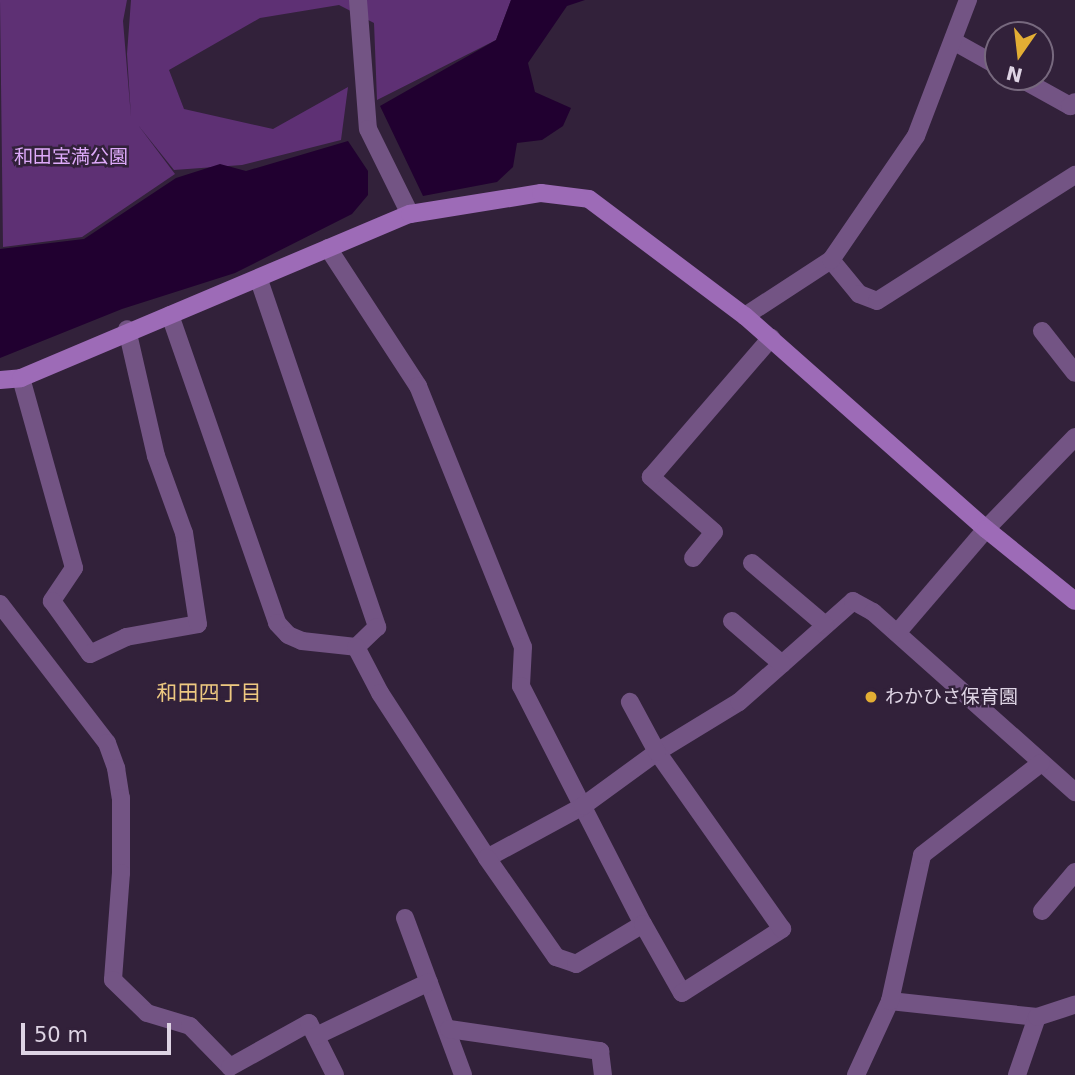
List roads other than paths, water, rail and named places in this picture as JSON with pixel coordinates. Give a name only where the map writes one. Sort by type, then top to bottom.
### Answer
[{"type":"street","points":[[358,0],[368,130],[410,214]]},
{"type":"street","points":[[745,316],[831,260],[916,136],[968,0]]},
{"type":"street","points":[[953,41],[984,58]]},
{"type":"street","points":[[1044,91],[1073,107]]},
{"type":"street","points":[[831,260],[859,295],[877,301],[1075,175]]},
{"type":"street","points":[[0,380],[21,378],[127,329],[259,280],[410,214],[541,193],[589,199],[772,338],[986,529],[1075,601]]},
{"type":"street","points":[[328,248],[418,386],[523,648],[521,687],[643,925],[682,993],[782,929],[657,752],[629,702]]},
{"type":"street","points":[[259,280],[377,626],[355,647]]},
{"type":"street","points":[[170,315],[277,623],[288,635],[302,641],[355,647]]},
{"type":"street","points":[[21,378],[75,568],[52,601],[90,654],[126,636],[198,624],[184,533],[156,456],[127,329]]},
{"type":"street","points":[[1042,331],[1075,373]]},
{"type":"street","points":[[693,558],[714,532],[651,477],[772,338]]},
{"type":"street","points":[[897,633],[986,529],[1075,437]]},
{"type":"street","points":[[751,563],[825,625]]},
{"type":"street","points":[[487,858],[583,806],[657,752],[739,702],[853,601],[897,633],[1075,792]]},
{"type":"street","points":[[0,604],[107,743],[116,768],[121,798],[121,861],[113,981],[147,1013],[190,1026],[230,1067],[309,1023],[335,1075]]},
{"type":"street","points":[[732,621],[782,664]]},
{"type":"street","points":[[355,647],[380,693],[487,858],[556,957],[576,964],[643,925]]},
{"type":"street","points":[[856,1075],[890,1001],[922,855],[1041,763]]},
{"type":"street","points":[[1042,911],[1075,872]]},
{"type":"street","points":[[405,918],[449,1029],[463,1075]]},
{"type":"street","points":[[316,1036],[429,982]]},
{"type":"street","points":[[890,1001],[1037,1017],[1075,1005]]},
{"type":"street","points":[[1017,1075],[1037,1017]]},
{"type":"street","points":[[449,1029],[600,1051],[603,1075]]},
{"type":"place","name":"わかひさ保育園","points":[[871,697]]},
{"type":"district","name":"和田四丁目","points":[[209,693]]},
{"type":"park label","name":"和田宝満公園","points":[[71,157]]}]
